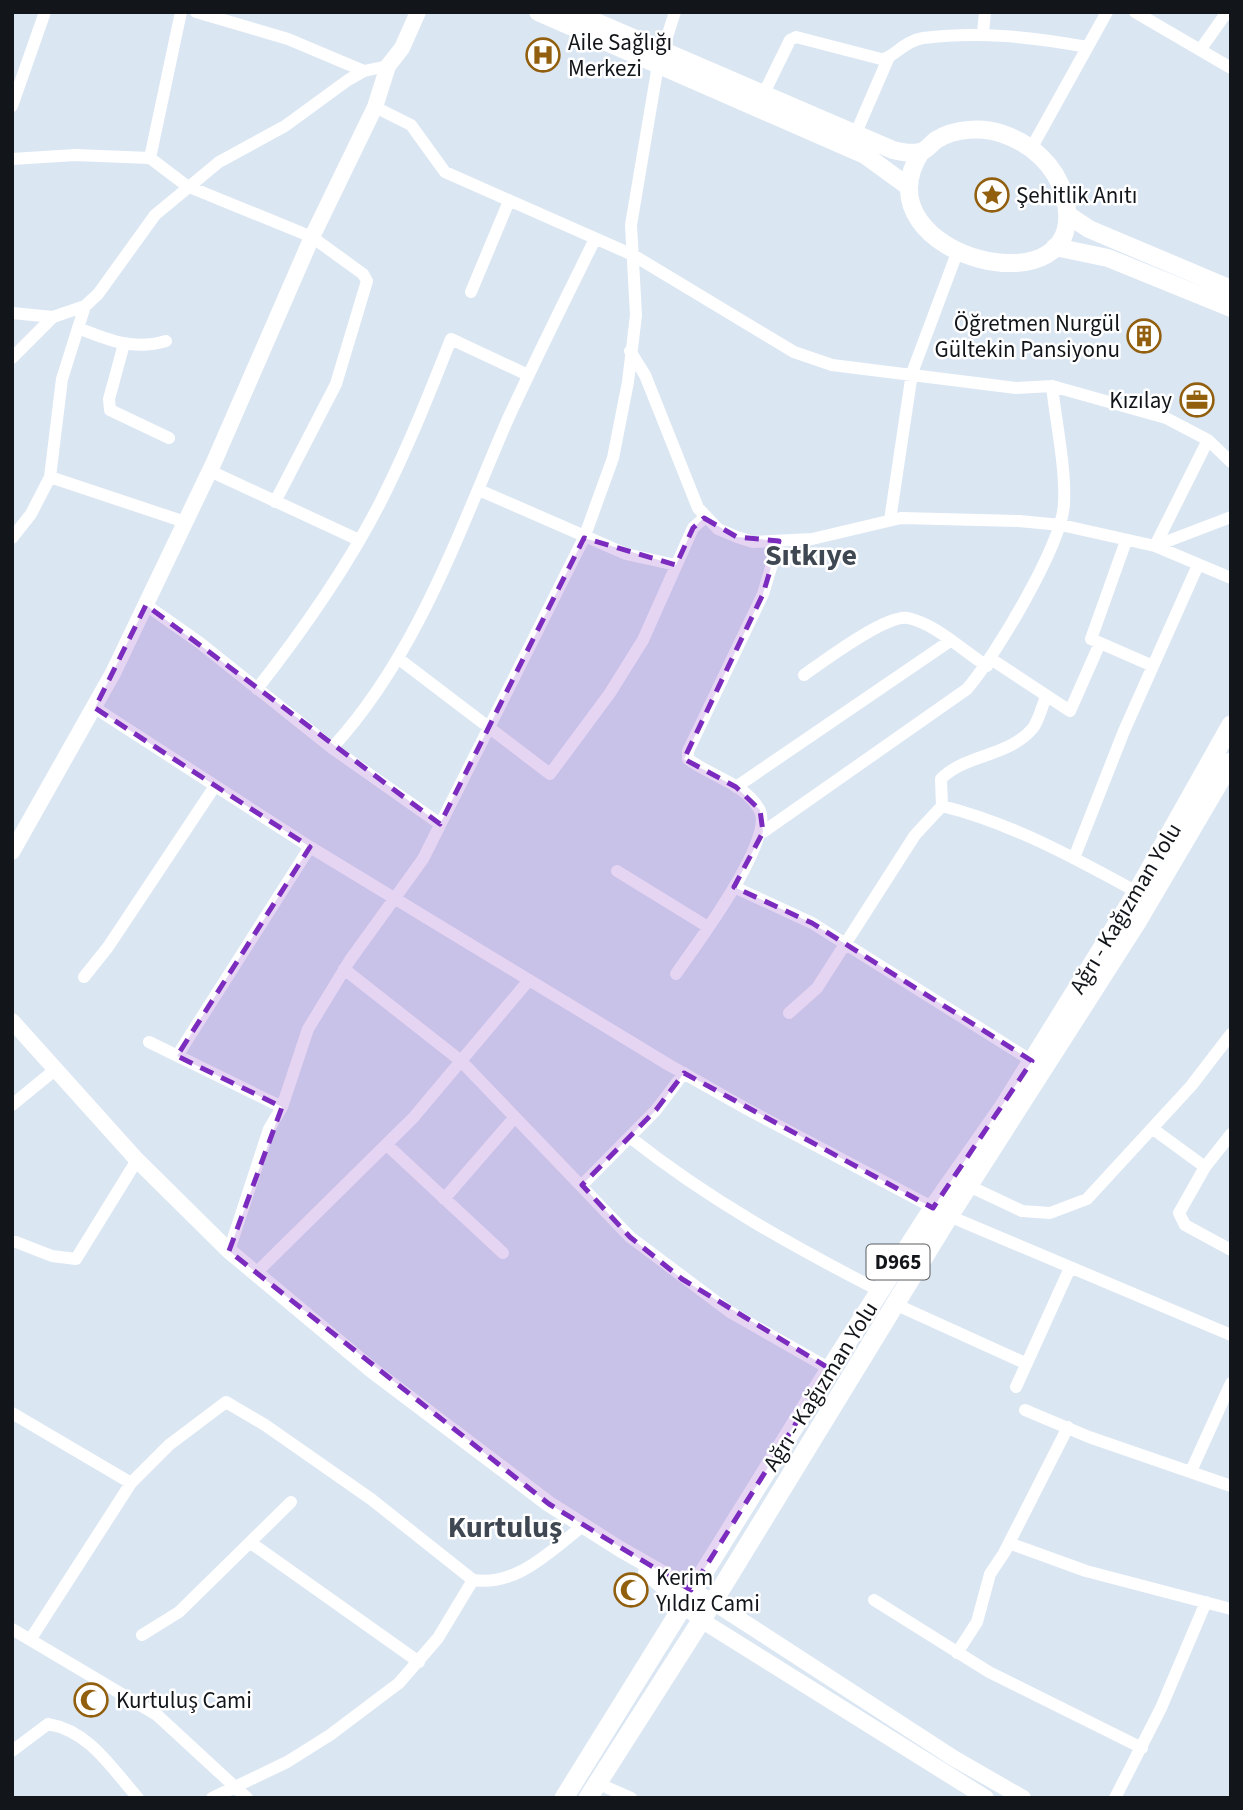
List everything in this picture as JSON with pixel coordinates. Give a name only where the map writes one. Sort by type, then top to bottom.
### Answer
[{"type":"main road","points":[[538,12],[763,95],[893,150],[921,152]]},
{"type":"main road","points":[[573,12],[660,58],[864,155],[909,187]]},
{"type":"main road","points":[[976,130],[1000,133],[1032,147],[1057,178],[1068,215],[1062,237],[1055,247],[1039,259],[1018,265],[977,260],[957,253],[925,226],[914,208],[909,187],[914,164],[921,152],[951,133],[976,130]]},
{"type":"main road","points":[[1068,215],[1089,229],[1231,289]]},
{"type":"main road","points":[[1055,247],[1108,258],[1231,308]]},
{"type":"main road","name":"Ağrı - Kağızman Yolu","points":[[593,1790],[897,1304],[941,1212],[1138,892],[1231,725]]},
{"type":"main road","name":"Ağrı - Kağızman Yolu","points":[[564,1798],[880,1291],[941,1212],[969,1186],[1137,922],[1231,762]]},
{"type":"street","points":[[12,106],[45,12]]},
{"type":"street","points":[[149,158],[181,12]]},
{"type":"street","points":[[196,12],[288,39],[364,71]]},
{"type":"street","points":[[12,852],[94,708],[146,605],[209,471],[312,237],[375,107],[388,66],[402,48],[418,12]]},
{"type":"street","points":[[229,1251],[269,1129],[282,1107],[308,1029],[344,969],[423,859],[584,538],[613,457],[628,382],[636,315],[631,225],[660,58],[675,12]]},
{"type":"street","points":[[983,33],[985,12]]},
{"type":"street","points":[[1032,147],[1107,12]]},
{"type":"street","points":[[1135,12],[1231,68]]},
{"type":"street","points":[[1200,51],[1227,12]]},
{"type":"street","points":[[855,135],[888,59],[911,41],[983,33],[1087,47]]},
{"type":"street","points":[[763,95],[790,40],[796,37],[888,59]]},
{"type":"street","points":[[12,313],[53,317],[85,306],[99,294],[155,215],[187,186],[219,162],[285,126],[364,71],[388,66]]},
{"type":"street","points":[[375,107],[411,125],[445,172],[633,255],[794,352],[832,365],[1016,388],[1052,386],[1166,418],[1208,440],[1231,462]]},
{"type":"street","points":[[12,159],[75,155],[149,158],[187,186],[312,237],[353,265],[367,281],[336,384],[275,502]]},
{"type":"street","points":[[471,292],[509,201]]},
{"type":"street","points":[[332,748],[367,708],[399,659],[479,490],[528,375],[595,239]]},
{"type":"street","points":[[890,520],[912,373],[957,253]]},
{"type":"street","points":[[12,538],[31,513],[50,477],[62,379],[85,306]]},
{"type":"street","points":[[12,358],[53,317]]},
{"type":"street","points":[[78,328],[124,344],[150,346],[166,341]]},
{"type":"street","points":[[257,689],[335,581],[359,540],[412,437],[451,339],[528,375]]},
{"type":"street","points":[[124,344],[109,398],[110,410],[169,438]]},
{"type":"street","points":[[630,351],[645,374],[686,481],[704,518],[737,537],[753,542],[812,539],[890,520],[975,519],[1061,525],[1155,546],[1231,578]]},
{"type":"street","points":[[676,974],[734,887],[763,832],[967,689],[989,662],[1051,551],[1061,525],[1064,488],[1052,386]]},
{"type":"street","points":[[1155,546],[1208,440]]},
{"type":"street","points":[[209,471],[359,540]]},
{"type":"street","points":[[50,477],[185,522]]},
{"type":"street","points":[[479,490],[584,538],[650,562],[676,565]]},
{"type":"street","points":[[1155,546],[1231,517]]},
{"type":"street","points":[[399,659],[550,774],[610,692],[643,640],[692,527],[704,518]]},
{"type":"street","points":[[763,832],[760,810],[736,786],[688,760],[688,751],[764,594],[779,541]]},
{"type":"street","points":[[1126,541],[1091,639],[1153,666]]},
{"type":"street","points":[[1074,858],[1198,565]]},
{"type":"street","points":[[146,605],[332,748],[440,824]]},
{"type":"street","points":[[804,675],[894,620],[904,617],[989,662],[1070,711],[1100,643]]},
{"type":"street","points":[[736,786],[950,641]]},
{"type":"street","points":[[789,1013],[817,988],[843,943],[915,835],[942,806],[941,779],[950,769],[1014,743],[1034,727],[1046,697]]},
{"type":"street","points":[[94,708],[310,847],[684,1073],[941,1212],[1231,1335]]},
{"type":"street","points":[[84,977],[108,947],[215,786]]},
{"type":"street","points":[[942,806],[967,812],[1074,858],[1138,892]]},
{"type":"street","points":[[177,1056],[310,847]]},
{"type":"street","points":[[617,872],[709,927]]},
{"type":"street","points":[[734,887],[812,923],[1032,1061]]},
{"type":"street","points":[[344,969],[461,1061],[630,1237],[682,1279],[730,1312],[831,1369]]},
{"type":"street","points":[[255,1274],[387,1145],[529,980]]},
{"type":"street","points":[[12,1021],[137,1160],[229,1251],[373,1371],[549,1504],[620,1549],[687,1597],[701,1620],[986,1798]]},
{"type":"street","points":[[969,1186],[1022,1211],[1050,1213],[1070,1208],[1087,1199],[1102,1186],[1191,1086],[1231,1034]]},
{"type":"street","points":[[149,1042],[282,1107]]},
{"type":"street","points":[[12,1105],[56,1069]]},
{"type":"street","points":[[582,1185],[631,1138],[684,1073]]},
{"type":"street","points":[[444,1199],[515,1117]]},
{"type":"street","points":[[1153,1129],[1205,1167]]},
{"type":"street","points":[[1229,1246],[1190,1229],[1181,1220],[1181,1206],[1205,1167],[1231,1134]]},
{"type":"street","points":[[631,1138],[721,1203],[805,1253],[880,1291]]},
{"type":"street","points":[[387,1145],[503,1253]]},
{"type":"street","points":[[16,1242],[52,1256],[76,1259],[137,1160]]},
{"type":"street","points":[[1016,1387],[1070,1268]]},
{"type":"street","points":[[897,1304],[1025,1363]]},
{"type":"street","points":[[1191,1471],[1231,1383]]},
{"type":"street","points":[[30,1640],[131,1483],[169,1445],[226,1402],[265,1425],[371,1499],[473,1580],[484,1582],[514,1576],[583,1526]]},
{"type":"street","points":[[1025,1410],[1231,1486]]},
{"type":"street","points":[[12,1413],[131,1483]]},
{"type":"street","points":[[957,1653],[977,1622],[990,1574],[1009,1543],[1068,1427]]},
{"type":"street","points":[[142,1635],[179,1612],[291,1502]]},
{"type":"street","points":[[251,1543],[419,1662]]},
{"type":"street","points":[[1009,1543],[1086,1571],[1231,1609]]},
{"type":"street","points":[[212,1798],[287,1762],[330,1735],[399,1684],[438,1638],[473,1580]]},
{"type":"street","points":[[687,1597],[713,1602],[954,1759],[1023,1798]]},
{"type":"street","points":[[874,1600],[989,1672],[1142,1748]]},
{"type":"street","points":[[1115,1798],[1142,1748],[1206,1602]]},
{"type":"street","points":[[12,1629],[157,1715],[247,1798]]},
{"type":"street","points":[[12,1751],[48,1724],[60,1726],[93,1745],[138,1798]]},
{"type":"street","points":[[593,1790],[631,1798]]},
{"type":"highlighted area","points":[[704,518],[737,537],[779,541],[763,594],[684,759],[736,787],[760,810],[763,832],[734,887],[812,923],[1032,1061],[933,1208],[684,1073],[656,1110],[582,1185],[630,1237],[682,1279],[830,1369],[691,1590],[549,1504],[229,1251],[282,1107],[177,1056],[310,847],[95,708],[146,605],[440,824],[584,538],[676,565],[693,528]]},
{"type":"place","name":"Aile Sağlığı Merkezi","points":[[543,55]]},
{"type":"place","name":"Şehitlik Anıtı","points":[[992,195]]},
{"type":"place","name":"Öğretmen Nurgül Gültekin Pansiyonu","points":[[1144,336]]},
{"type":"place","name":"Kızılay","points":[[1197,400]]},
{"type":"place","name":"Kerim Yıldız Cami","points":[[631,1590]]},
{"type":"place","name":"Kurtuluş Cami","points":[[91,1700]]},
{"type":"district","name":"Sıtkıye","points":[[811,555]]},
{"type":"district","name":"Kurtuluş","points":[[505,1527]]}]
